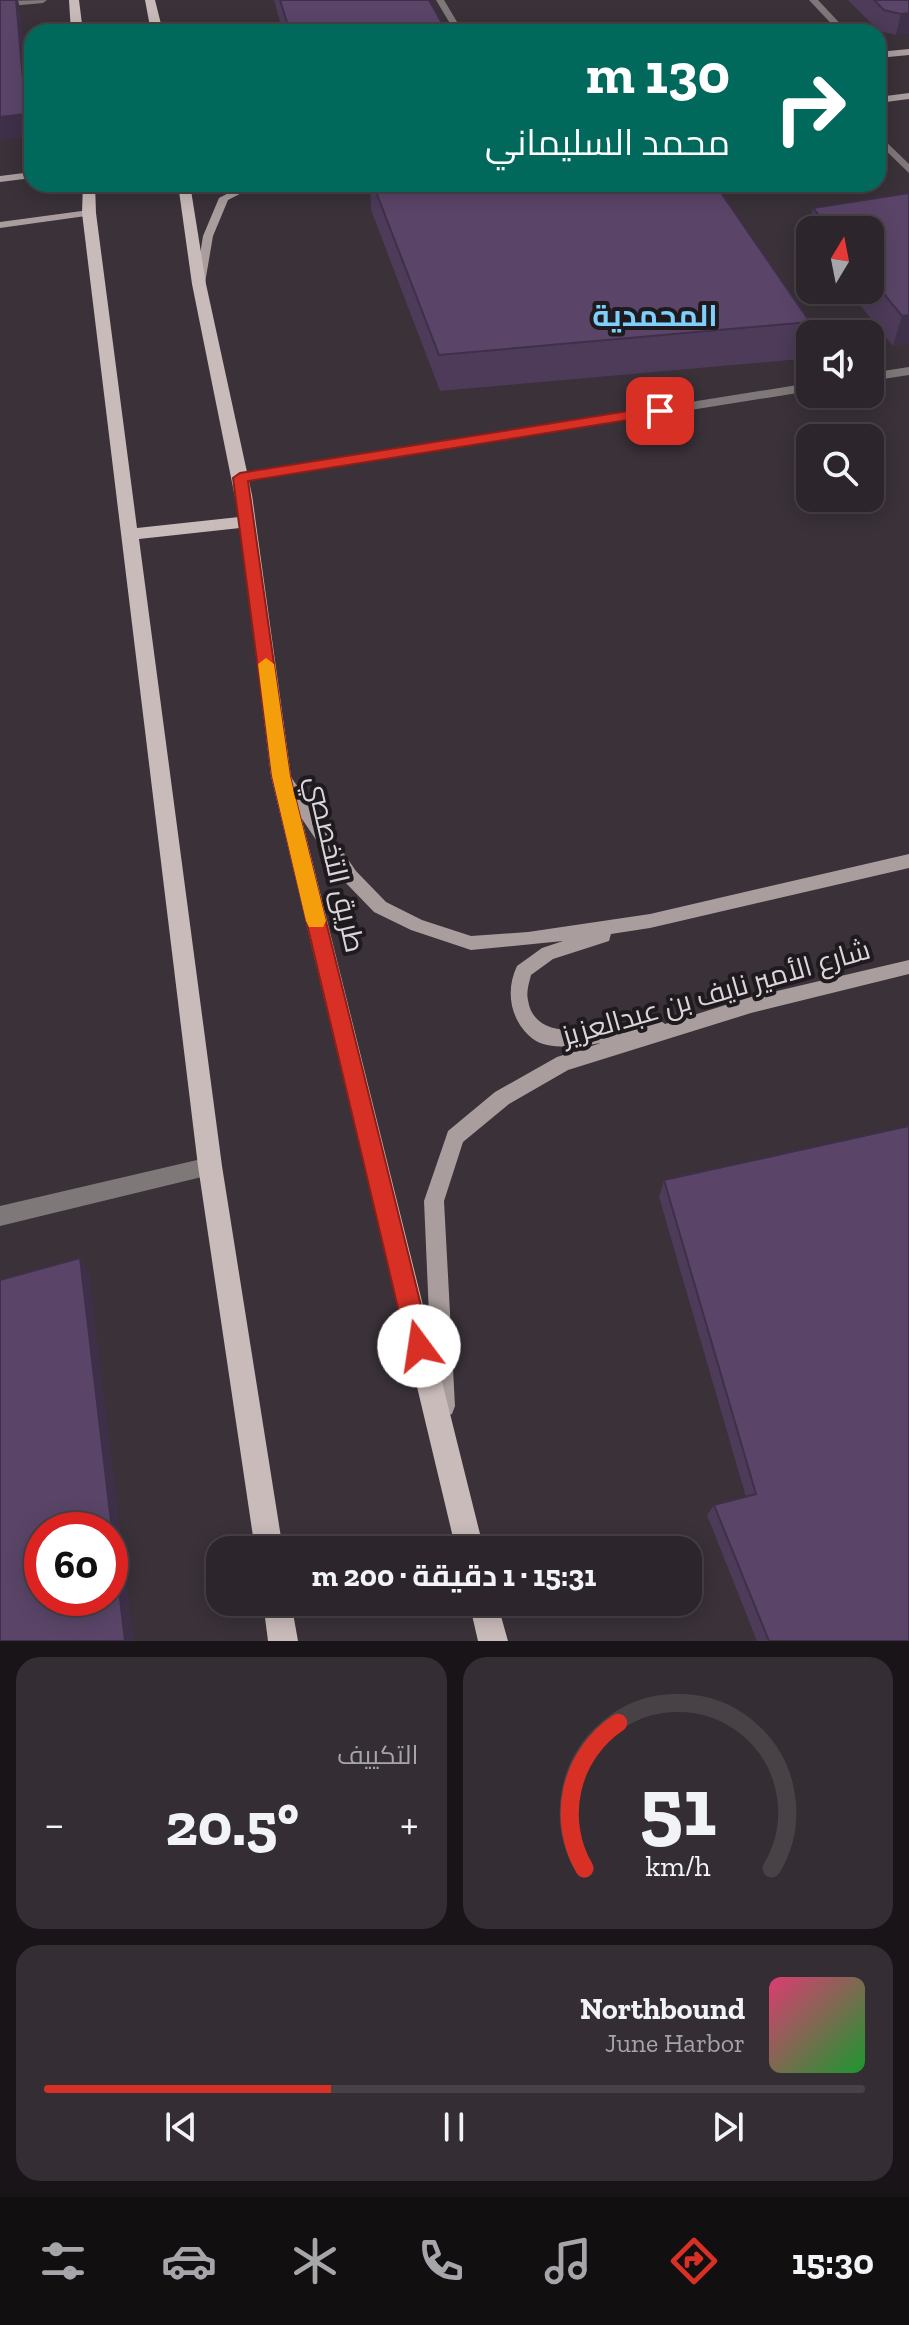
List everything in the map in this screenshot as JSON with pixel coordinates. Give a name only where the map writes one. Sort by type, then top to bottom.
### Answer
[{"type":"main road","points":[[74,0],[76,24]]},
{"type":"main road","points":[[150,0],[155,24]]},
{"type":"main road","points":[[89,192],[89,213],[210,1166],[267,1536]]},
{"type":"main road","name":"طريق التخصصي","points":[[185,192],[199,284],[240,478],[281,776],[466,1536]]},
{"type":"main road","points":[[129,534],[247,522]]},
{"type":"main road","points":[[279,1616],[283,1641]]},
{"type":"main road","points":[[487,1616],[493,1641]]},
{"type":"street","points":[[0,4],[43,0]]},
{"type":"street","points":[[440,0],[454,24]]},
{"type":"street","points":[[813,0],[836,24]]},
{"type":"street","points":[[886,54],[909,52]]},
{"type":"street","points":[[886,99],[909,96]]},
{"type":"street","points":[[886,146],[909,170]]},
{"type":"street","points":[[890,150],[909,147]]},
{"type":"street","points":[[0,179],[24,176]]},
{"type":"street","points":[[199,284],[208,236],[224,198],[237,192]]},
{"type":"street","points":[[0,225],[89,213]]},
{"type":"street","points":[[884,375],[909,371]]},
{"type":"street","points":[[240,478],[796,389]]},
{"type":"street","points":[[281,776],[350,876],[380,907],[417,925],[471,943],[528,939],[650,921]]},
{"type":"street","points":[[720,1014],[571,1040],[540,1034],[522,1012],[518,997],[523,971],[548,953],[650,921],[909,861]]},
{"type":"street","name":"شارع الأمير نايف بن عبدالعزيز","points":[[447,1459],[434,1201],[455,1137],[502,1098],[563,1063],[720,1014],[909,967]]},
{"type":"street","points":[[0,1216],[210,1166]]},
{"type":"building","points":[[0,0],[16,0],[24,114],[0,117]]},
{"type":"building","points":[[280,0],[429,0],[442,24],[288,24]]},
{"type":"building","points":[[874,0],[909,0],[909,13],[884,10]]},
{"type":"building","points":[[376,192],[721,192],[809,320],[796,320],[796,323],[439,355]]},
{"type":"building","points":[[909,193],[909,315],[902,316],[884,294],[884,216],[820,216],[813,208]]},
{"type":"building","points":[[909,1126],[909,1641],[769,1641],[714,1505],[756,1494],[664,1180]]},
{"type":"building","points":[[80,1258],[110,1512],[24,1512],[24,1616],[122,1616],[125,1641],[0,1641],[0,1280]]},
{"type":"slow traffic","points":[[266,664],[281,776],[316,921]]},
{"type":"district","name":"المحمدية","points":[[655,316]]},
{"type":"route","points":[[419,1346],[281,776],[240,478],[660,411]]}]
